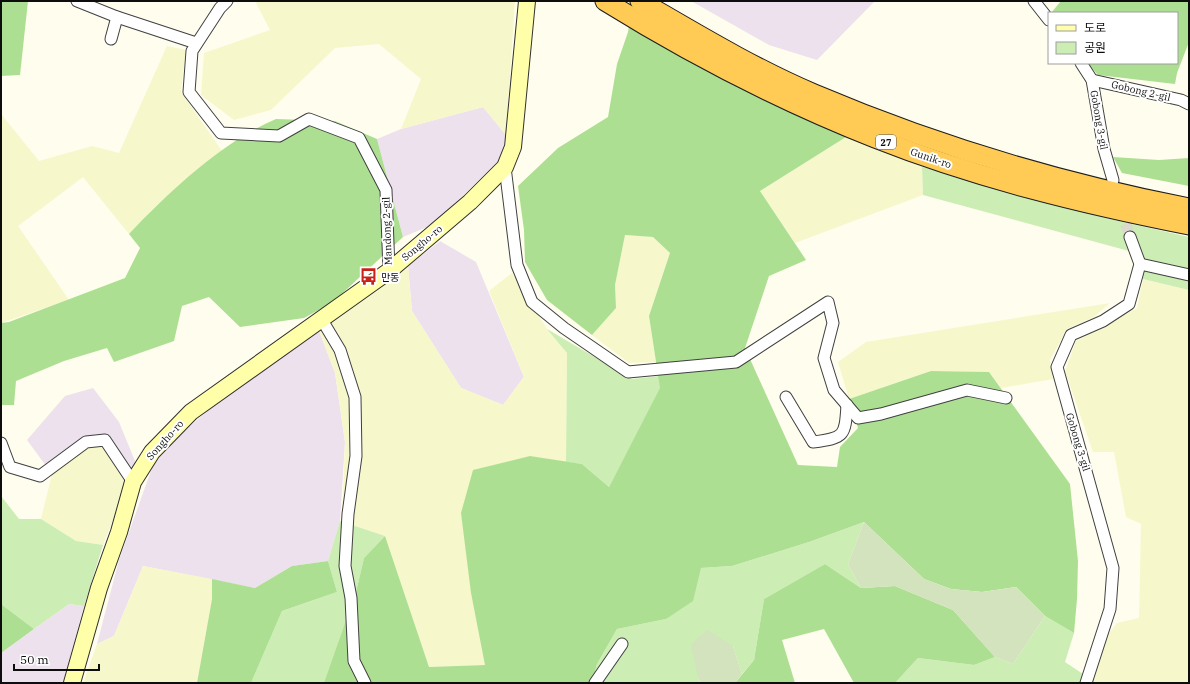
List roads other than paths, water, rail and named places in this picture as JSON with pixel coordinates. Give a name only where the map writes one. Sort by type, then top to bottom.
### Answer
[{"type":"highway","name":"Gunik-ro","points":[[605,1],[658,32],[783,98],[876,138],[962,168],[1061,196],[1189,225]]},
{"type":"highway","name":"Gunik-ro","points":[[640,1],[734,55],[813,94],[904,129],[1006,164],[1136,198],[1189,208]]},
{"type":"main road","name":"Songho-ro","points":[[72,683],[99,588],[119,532],[133,482],[152,452],[191,412],[389,271],[470,202],[505,167],[513,147],[526,1]]},
{"type":"street","points":[[77,1],[117,17],[196,43]]},
{"type":"street","name":"Mandong 2-gil","points":[[227,1],[196,43],[192,52],[190,92],[221,133],[279,136],[309,119],[359,138],[386,190],[389,271]]},
{"type":"street","points":[[1034,1],[1048,19]]},
{"type":"street","points":[[111,39],[117,17]]},
{"type":"street","name":"Gobong 3-gil","points":[[1082,64],[1092,80],[1104,149],[1113,180]]},
{"type":"street","name":"Gobong 2-gil","points":[[1092,80],[1181,100],[1189,104]]},
{"type":"street","points":[[505,167],[517,265],[532,302],[564,328],[628,372],[736,362],[828,302],[833,323],[824,358],[834,390],[858,418],[881,414],[967,390],[1006,398]]},
{"type":"street","points":[[1130,237],[1140,264],[1189,275]]},
{"type":"street","name":"Gobong 3-gil","points":[[1086,683],[1110,610],[1113,568],[1057,367],[1071,335],[1103,321],[1128,304],[1140,264]]},
{"type":"street","points":[[322,320],[340,350],[355,397],[356,456],[348,514],[345,566],[351,598],[354,661],[365,683]]},
{"type":"street","points":[[786,397],[813,442],[839,436],[846,428],[846,405]]},
{"type":"street","points":[[1,443],[10,467],[40,476],[86,442],[105,440],[133,482]]},
{"type":"street","points":[[595,683],[622,644]]},
{"type":"tunnel","points":[[1121,208],[1130,237]]},
{"type":"place","name":"만동","points":[[368,277]]}]
